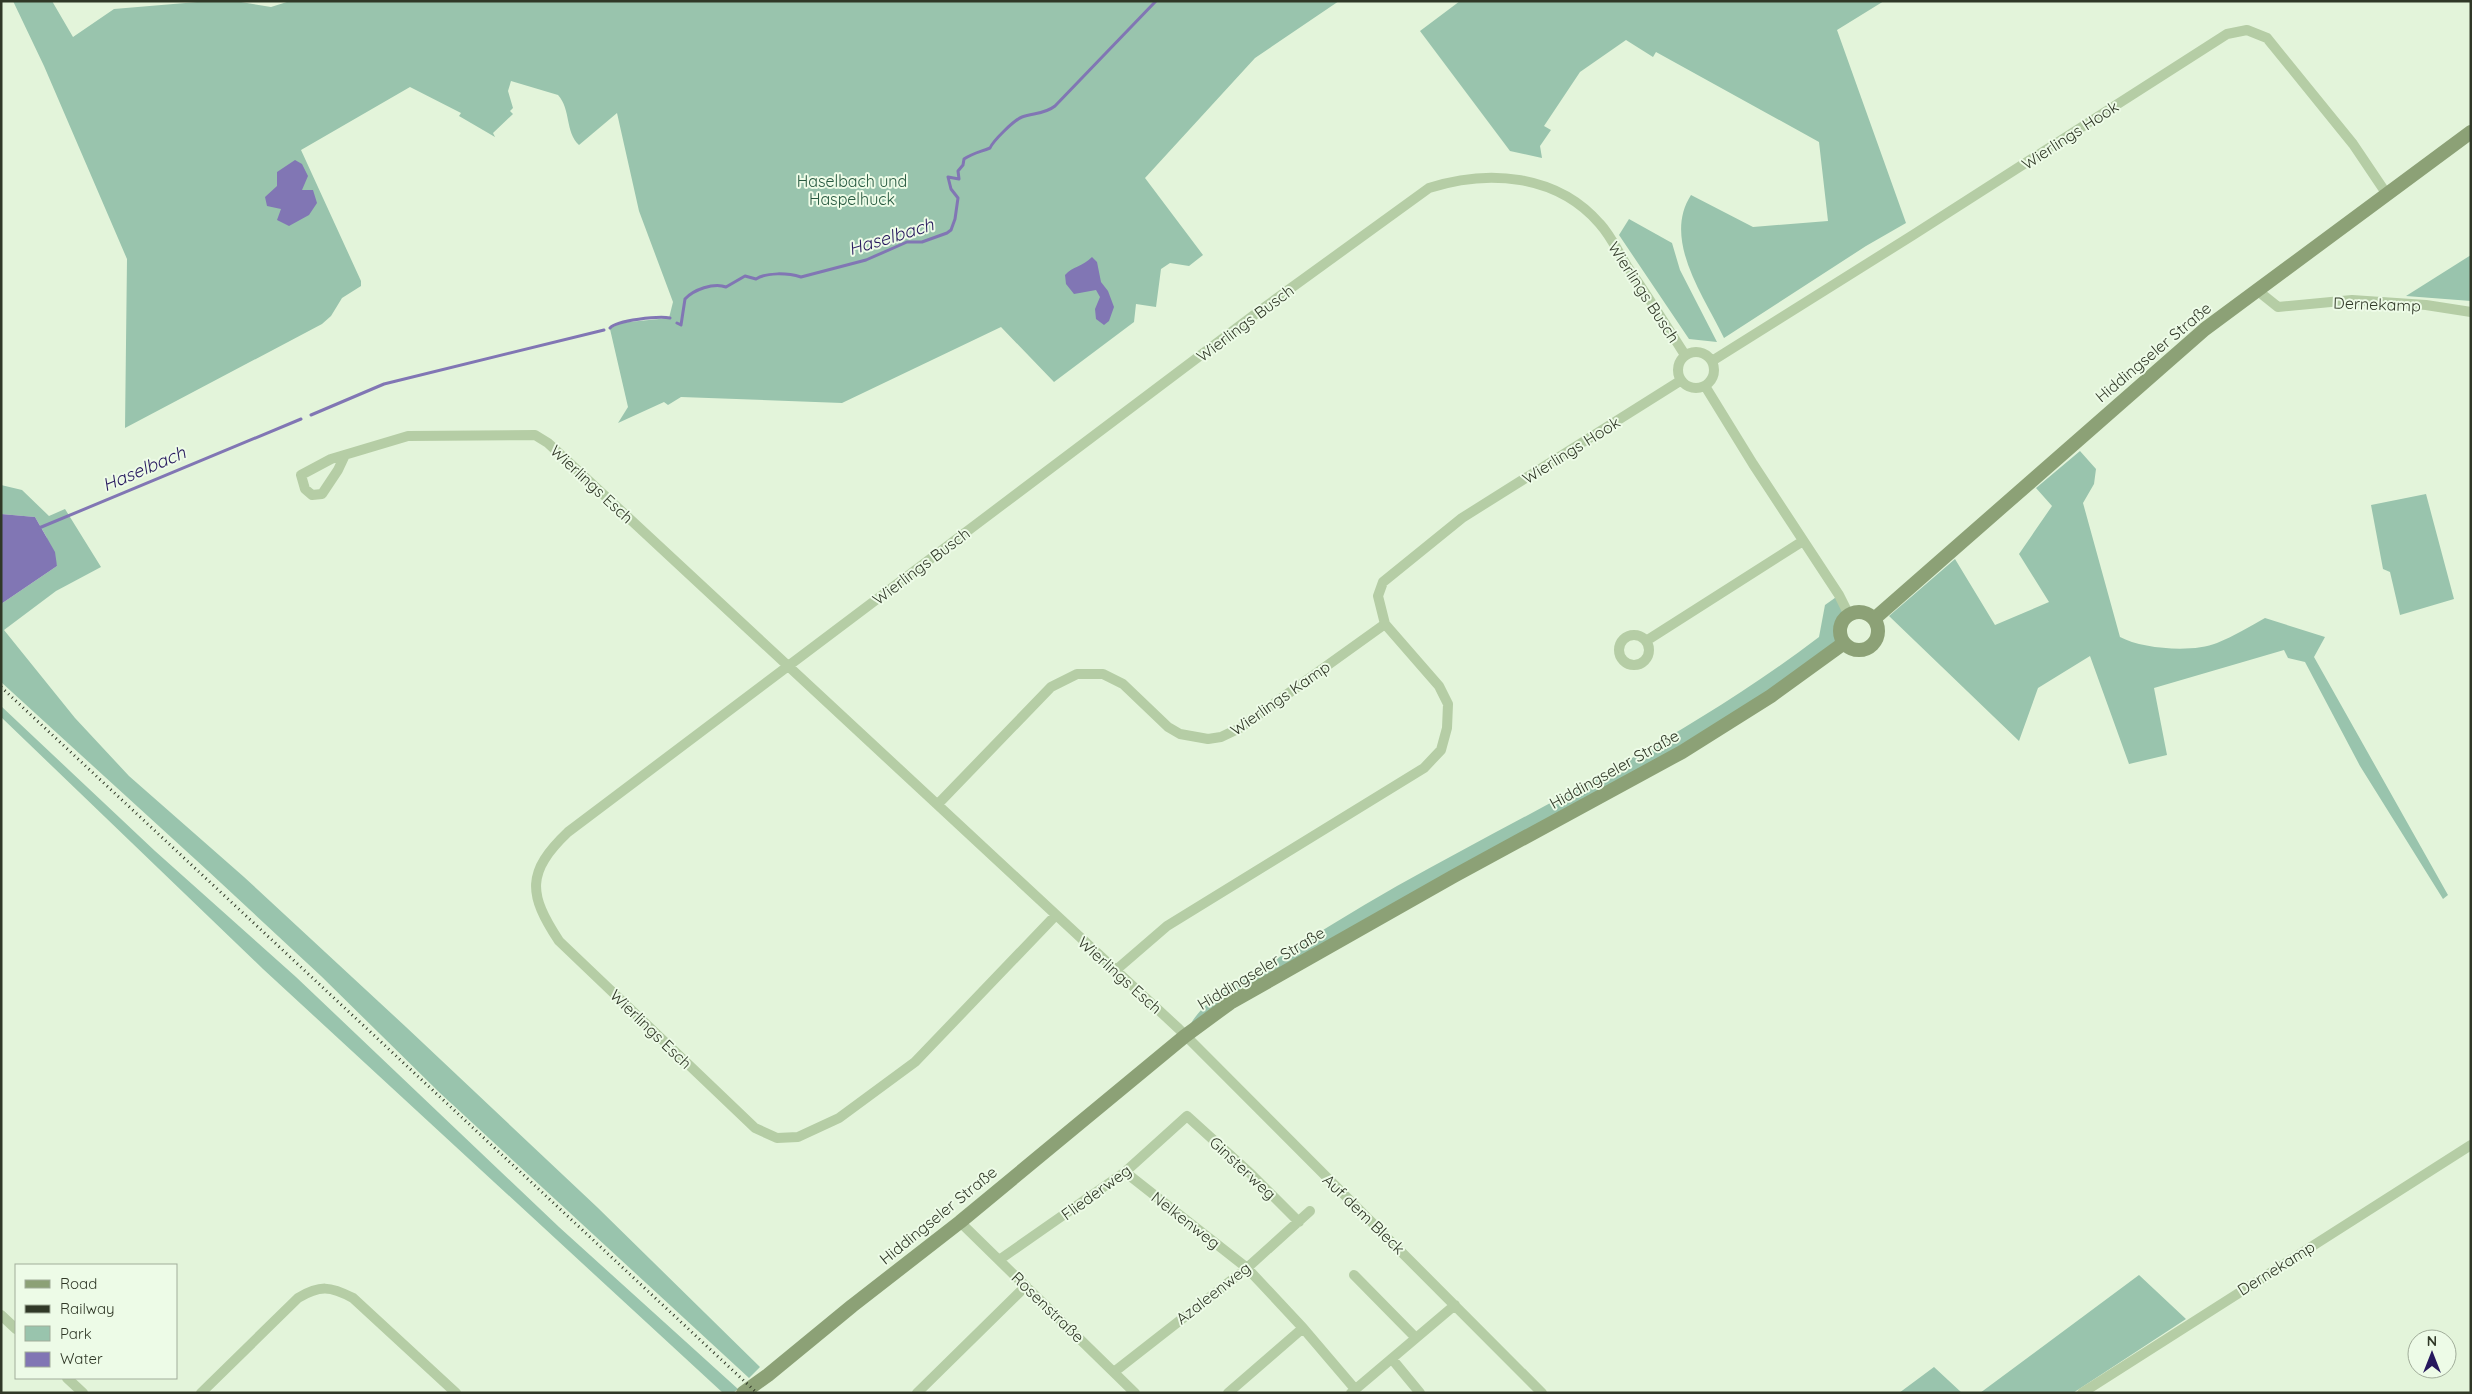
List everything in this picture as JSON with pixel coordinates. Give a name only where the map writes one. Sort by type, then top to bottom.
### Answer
[{"type":"street","name":"Wierlings Hook","points":[[1712,361],[1914,235],[2227,34],[2247,30],[2267,38],[2353,144],[2386,193]]},
{"type":"street","name":"Hiddingseler Straße","points":[[1874,619],[2205,329],[2386,193],[2471,132]]},
{"type":"street","name":"Wierlings Busch","points":[[788,665],[1085,444],[1266,306],[1429,188],[1454,180],[1481,176],[1506,177],[1555,190],[1580,206],[1600,224],[1685,355]]},
{"type":"street","name":"Dernekamp","points":[[2258,291],[2278,307],[2352,300],[2426,305],[2471,312]]},
{"type":"street","points":[[1701,353],[1712,361],[1714,375],[1705,386],[1691,388],[1680,381],[1677,370],[1681,359],[1685,355],[1701,353]]},
{"type":"street","name":"Wierlings Hook","points":[[1385,624],[1378,596],[1382,582],[1462,518],[1680,381]]},
{"type":"street","points":[[1705,386],[1849,615]]},
{"type":"street","name":"Wierlings Esch","points":[[345,455],[338,470],[322,494],[312,494],[305,489],[301,476],[331,459],[408,436],[535,436],[548,443],[938,804],[1055,916],[1116,970],[1185,1036]]},
{"type":"street","points":[[1646,641],[1803,541]]},
{"type":"street","points":[[1862,612],[1874,619],[1878,632],[1873,643],[1862,649],[1849,647],[1844,642],[1841,627],[1849,615],[1862,612]]},
{"type":"street","points":[[1116,970],[1167,926],[1424,768],[1441,750],[1447,728],[1448,704],[1439,686],[1385,624]]},
{"type":"street","name":"Wierlings Kamp","points":[[938,804],[1051,687],[1077,674],[1103,674],[1123,684],[1168,727],[1180,734],[1195,738],[1222,737],[1240,728],[1385,624]]},
{"type":"street","name":"Hiddingseler Straße","points":[[743,1393],[960,1222],[1185,1036],[1248,994],[1454,876],[1682,752],[1771,696],[1844,642]]},
{"type":"street","name":"Wierlings Esch","points":[[788,665],[568,832],[549,850],[536,876],[537,897],[543,916],[559,941],[755,1128],[777,1138],[798,1137],[839,1118],[915,1062],[1055,916]]},
{"type":"street","name":"Auf dem Bleck","points":[[1185,1036],[1542,1393]]},
{"type":"street","name":"Fliederweg","points":[[999,1260],[1125,1172],[1187,1116]]},
{"type":"street","name":"Ginsterweg","points":[[1187,1116],[1251,1174],[1299,1222]]},
{"type":"street","name":"Dernekamp","points":[[2082,1393],[2471,1145]]},
{"type":"street","name":"Nelkenweg","points":[[1125,1172],[1247,1268],[1303,1328],[1353,1391]]},
{"type":"street","name":"Azaleenweg","points":[[1114,1372],[1247,1268],[1310,1211]]},
{"type":"street","name":"Rosenstraße","points":[[960,1222],[1135,1393]]},
{"type":"street","points":[[1354,1275],[1416,1338]]},
{"type":"street","points":[[917,1393],[1026,1286]]},
{"type":"street","points":[[200,1393],[298,1298],[314,1289],[335,1288],[353,1298],[456,1393]]},
{"type":"street","points":[[1353,1391],[1455,1305]]},
{"type":"street","points":[[1,1315],[15,1328]]},
{"type":"street","points":[[1228,1393],[1303,1328]]},
{"type":"street","points":[[1392,1359],[1420,1393]]},
{"type":"street","points":[[69,1379],[83,1393]]},
{"type":"green space","name":"Haselbach und Haspelhuck","points":[[13,1],[52,1],[73,37],[114,9],[209,1],[235,1],[271,7],[290,1],[1339,1],[1255,58],[1145,178],[1203,255],[1189,266],[1170,263],[1161,269],[1156,307],[1136,304],[1134,322],[1054,382],[1001,327],[842,403],[681,397],[668,405],[664,402],[618,423],[628,407],[610,329],[619,323],[669,318],[673,302],[639,211],[617,113],[579,145],[572,134],[565,107],[558,95],[511,81],[508,91],[513,108],[510,111],[513,114],[493,133],[495,137],[459,116],[461,113],[410,87],[301,150],[361,281],[361,286],[342,298],[331,316],[322,324],[125,428],[127,259],[44,66]]},
{"type":"green space","points":[[1460,1],[1884,1],[1837,30],[1906,223],[1866,246],[1724,338],[1697,286],[1683,249],[1681,230],[1683,212],[1691,195],[1753,227],[1828,221],[1819,142],[1656,52],[1653,57],[1626,40],[1580,72],[1544,126],[1551,130],[1540,146],[1542,158],[1510,151],[1420,31]]},
{"type":"green space","points":[[1629,219],[1672,243],[1680,270],[1717,342],[1689,339],[1619,235]]},
{"type":"green space","points":[[2471,255],[2471,301],[2406,296]]},
{"type":"green space","points":[[2080,451],[2096,469],[2094,484],[2083,503],[2120,637],[2154,647],[2195,648],[2217,643],[2265,618],[2325,637],[2314,657],[2448,895],[2443,899],[2360,766],[2305,662],[2288,658],[2284,650],[2154,688],[2167,755],[2129,764],[2090,656],[2038,688],[2019,741],[1889,616],[1955,559],[1995,625],[2049,602],[2019,554],[2052,506],[2036,488]]},
{"type":"green space","points":[[1,485],[22,490],[49,516],[65,509],[101,567],[56,591],[4,630],[75,718],[129,776],[244,877],[597,1207],[760,1367],[749,1378],[440,1093],[321,976],[1,682],[1,604],[57,566],[46,536],[35,517],[1,514]]},
{"type":"green space","points":[[2426,494],[2454,599],[2400,615],[2390,572],[2383,569],[2371,505]]},
{"type":"green space","points":[[1839,595],[1849,615],[1841,627],[1844,643],[1682,752],[1185,1036],[1200,1011],[1222,993],[1352,912],[1666,739],[1769,673],[1819,637],[1825,605]]},
{"type":"green space","points":[[1,706],[155,851],[296,977],[559,1227],[738,1389],[733,1393],[723,1393],[263,969],[1,717]]},
{"type":"green space","points":[[2139,1275],[2186,1319],[2073,1393],[1980,1393]]},
{"type":"green space","points":[[1934,1367],[1962,1393],[1899,1393]]},
{"type":"water","points":[[295,160],[302,164],[308,176],[302,190],[313,190],[317,203],[309,215],[289,226],[277,220],[281,209],[267,206],[265,197],[277,186],[277,172]]},
{"type":"water","points":[[1092,257],[1097,262],[1101,282],[1108,291],[1114,307],[1109,321],[1104,325],[1096,319],[1095,309],[1100,297],[1096,290],[1074,294],[1066,284],[1065,275]]},
{"type":"water","points":[[1,514],[35,517],[55,552],[57,566],[1,604]]},
{"type":"waterway","name":"Haselbach","points":[[677,323],[681,325],[685,299],[704,288],[710,286],[726,287],[745,276],[756,279],[766,275],[778,274],[801,277],[866,260],[907,242],[922,242],[947,233],[951,230],[955,219],[958,198],[951,189],[948,177],[959,179],[958,171],[963,165],[964,159],[990,148],[1004,131],[1018,119],[1043,112],[1055,106],[1156,1]]},
{"type":"waterway","name":"Haselbach","points":[[610,328],[629,321],[648,318],[670,318]]},
{"type":"waterway","name":"Haselbach","points":[[311,415],[384,384],[604,330]]},
{"type":"waterway","name":"Haselbach","points":[[39,528],[301,419]]},
{"type":"railway","points":[[1,687],[757,1393]]}]
